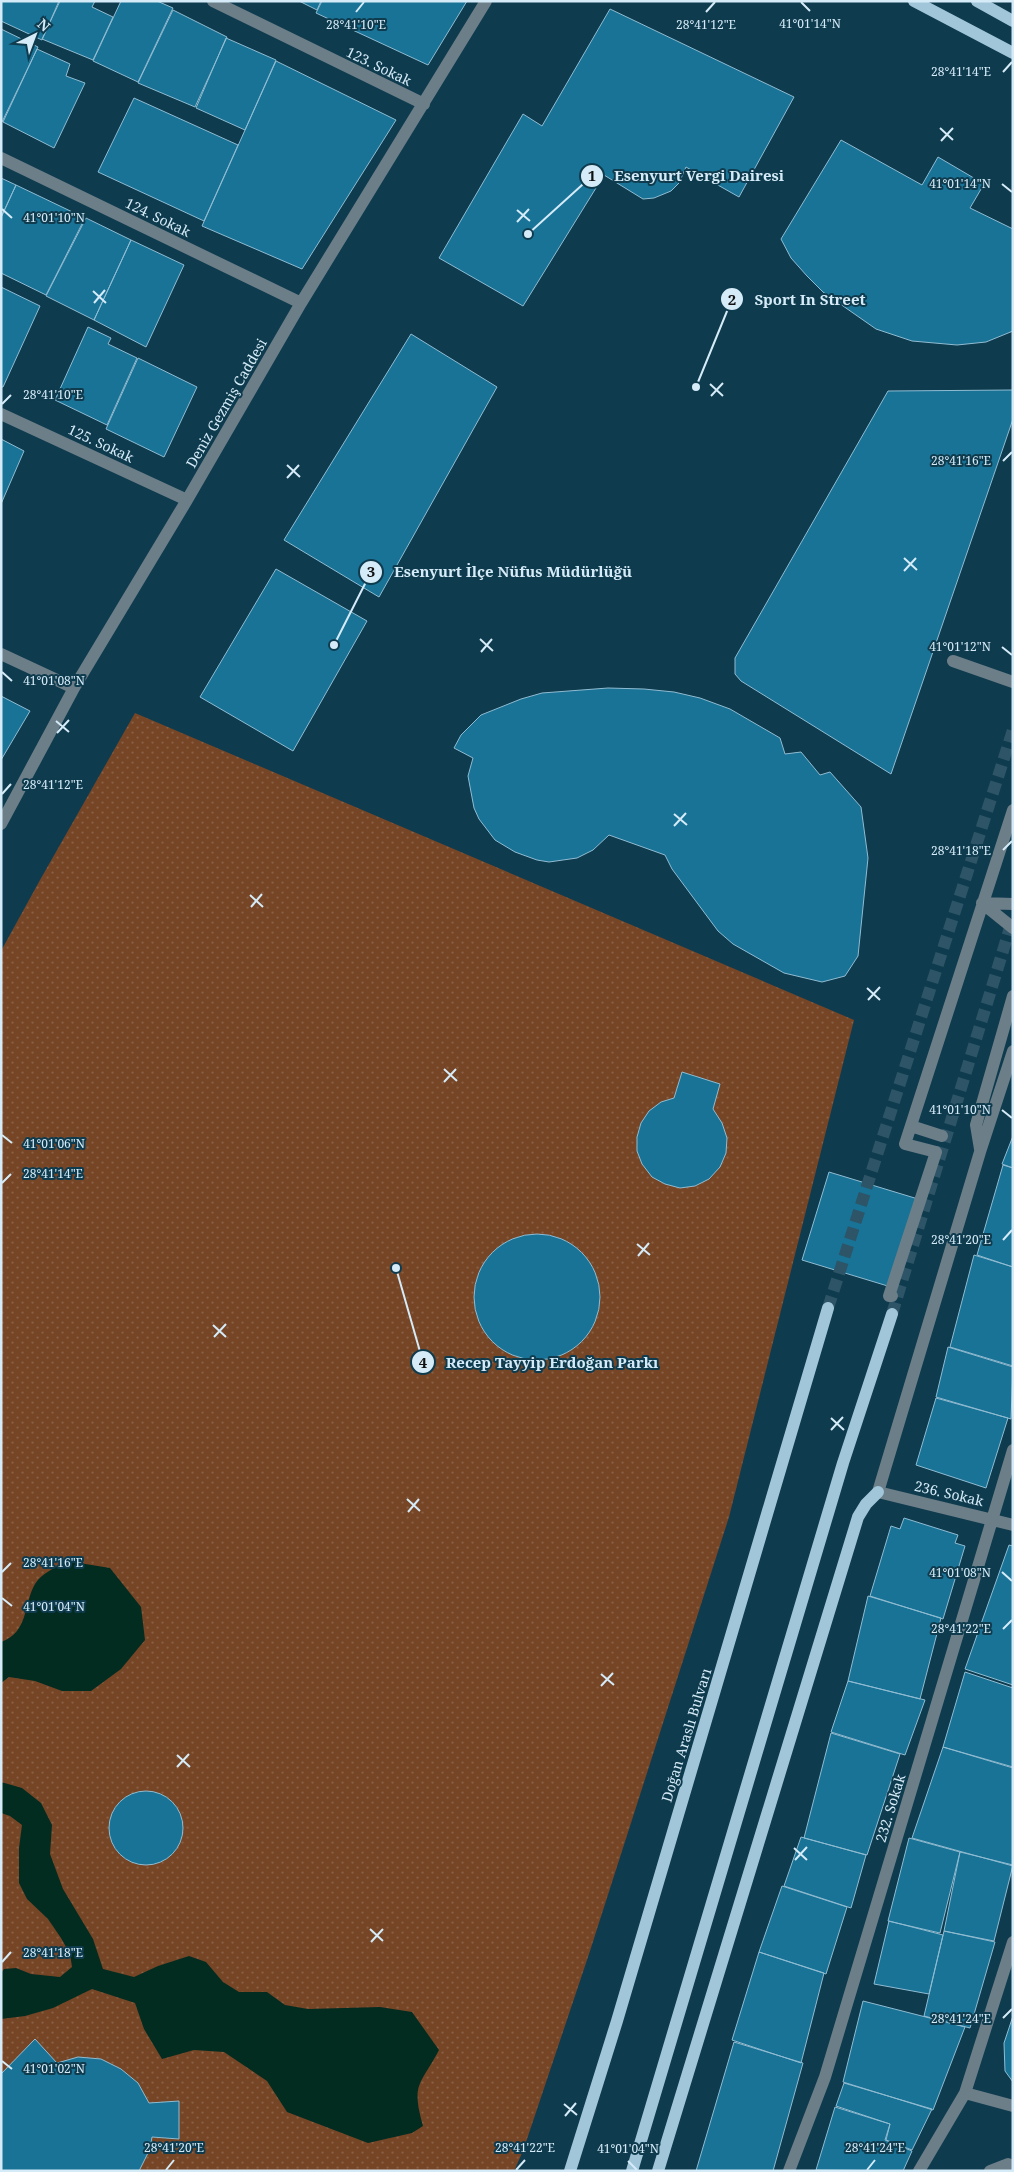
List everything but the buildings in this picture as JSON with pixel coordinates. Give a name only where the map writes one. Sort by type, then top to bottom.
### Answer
[{"type":"main road","points":[[914,1],[1013,53]]},
{"type":"main road","points":[[977,1],[1013,22]]},
{"type":"main road","name":"Doğan Araslı Bulvarı","points":[[570,2171],[620,2011],[828,1308]]},
{"type":"main road","points":[[632,2171],[843,1463],[892,1314]]},
{"type":"main road","points":[[658,2171],[858,1517],[866,1504],[878,1492]]},
{"type":"street","name":"123. Sokak","points":[[213,1],[424,104]]},
{"type":"street","name":"Deniz Gezmiş Caddesi","points":[[1,824],[74,688],[187,500],[301,304],[486,1]]},
{"type":"street","name":"124. Sokak","points":[[1,158],[301,304]]},
{"type":"street","name":"125. Sokak","points":[[1,414],[187,500]]},
{"type":"street","points":[[1,654],[74,688]]},
{"type":"street","points":[[953,661],[1013,682]]},
{"type":"street","points":[[892,1296],[889,1296],[936,1152],[905,1144],[1013,810]]},
{"type":"street","points":[[982,903],[1013,904]]},
{"type":"street","points":[[982,903],[1013,928]]},
{"type":"street","points":[[980,1152],[976,1125],[1013,996]]},
{"type":"street","points":[[878,1492],[980,1152],[1013,1051]]},
{"type":"street","points":[[911,1126],[942,1136]]},
{"type":"street","name":"232. Sokak","points":[[788,2171],[825,2077],[1013,1450]]},
{"type":"street","name":"236. Sokak","points":[[878,1492],[1013,1525]]},
{"type":"street","points":[[919,2171],[965,2093],[1013,1942]]},
{"type":"street","points":[[965,2093],[1013,2106]]},
{"type":"street","points":[[990,2171],[1008,2164],[1013,2166]]},
{"type":"shaded area","points":[[135,713],[854,1020],[729,1517],[589,1954],[523,2151],[514,2171],[1,2171],[1,951]]},
{"type":"shaded area","points":[[67,1561],[110,1568],[141,1607],[145,1640],[121,1669],[91,1691],[62,1691],[35,1681],[9,1677],[1,1683],[1,1642],[16,1632],[21,1625],[31,1592],[38,1580]]},
{"type":"shaded area","points":[[1,1782],[22,1788],[41,1803],[52,1825],[50,1854],[63,1889],[93,1939],[103,1969],[134,1977],[158,1966],[189,1956],[206,1962],[223,1982],[239,1992],[267,1992],[285,2005],[308,2009],[380,2007],[412,2012],[439,2050],[419,2085],[419,2112],[423,2126],[412,2133],[368,2143],[287,2112],[267,2081],[224,2052],[194,2050],[162,2059],[144,2029],[135,2003],[92,1989],[53,2008],[25,2016],[1,2019],[1,1973],[4,1969],[16,1968],[31,1974],[60,1977],[72,1967],[70,1954],[61,1938],[48,1919],[27,1899],[19,1883],[19,1848],[22,1825],[10,1816],[1,1813]]},
{"type":"tunnel","points":[[828,1308],[1013,730]]},
{"type":"tunnel","points":[[892,1314],[1013,918]]},
{"type":"place","name":"Esenyurt Vergi Dairesi","points":[[528,234]]},
{"type":"place","name":"Sport In Street","points":[[696,387]]},
{"type":"place","name":"Esenyurt İlçe Nüfus Müdürlüğü","points":[[334,645]]},
{"type":"place","name":"Recep Tayyip Erdoğan Parkı","points":[[396,1268]]}]
